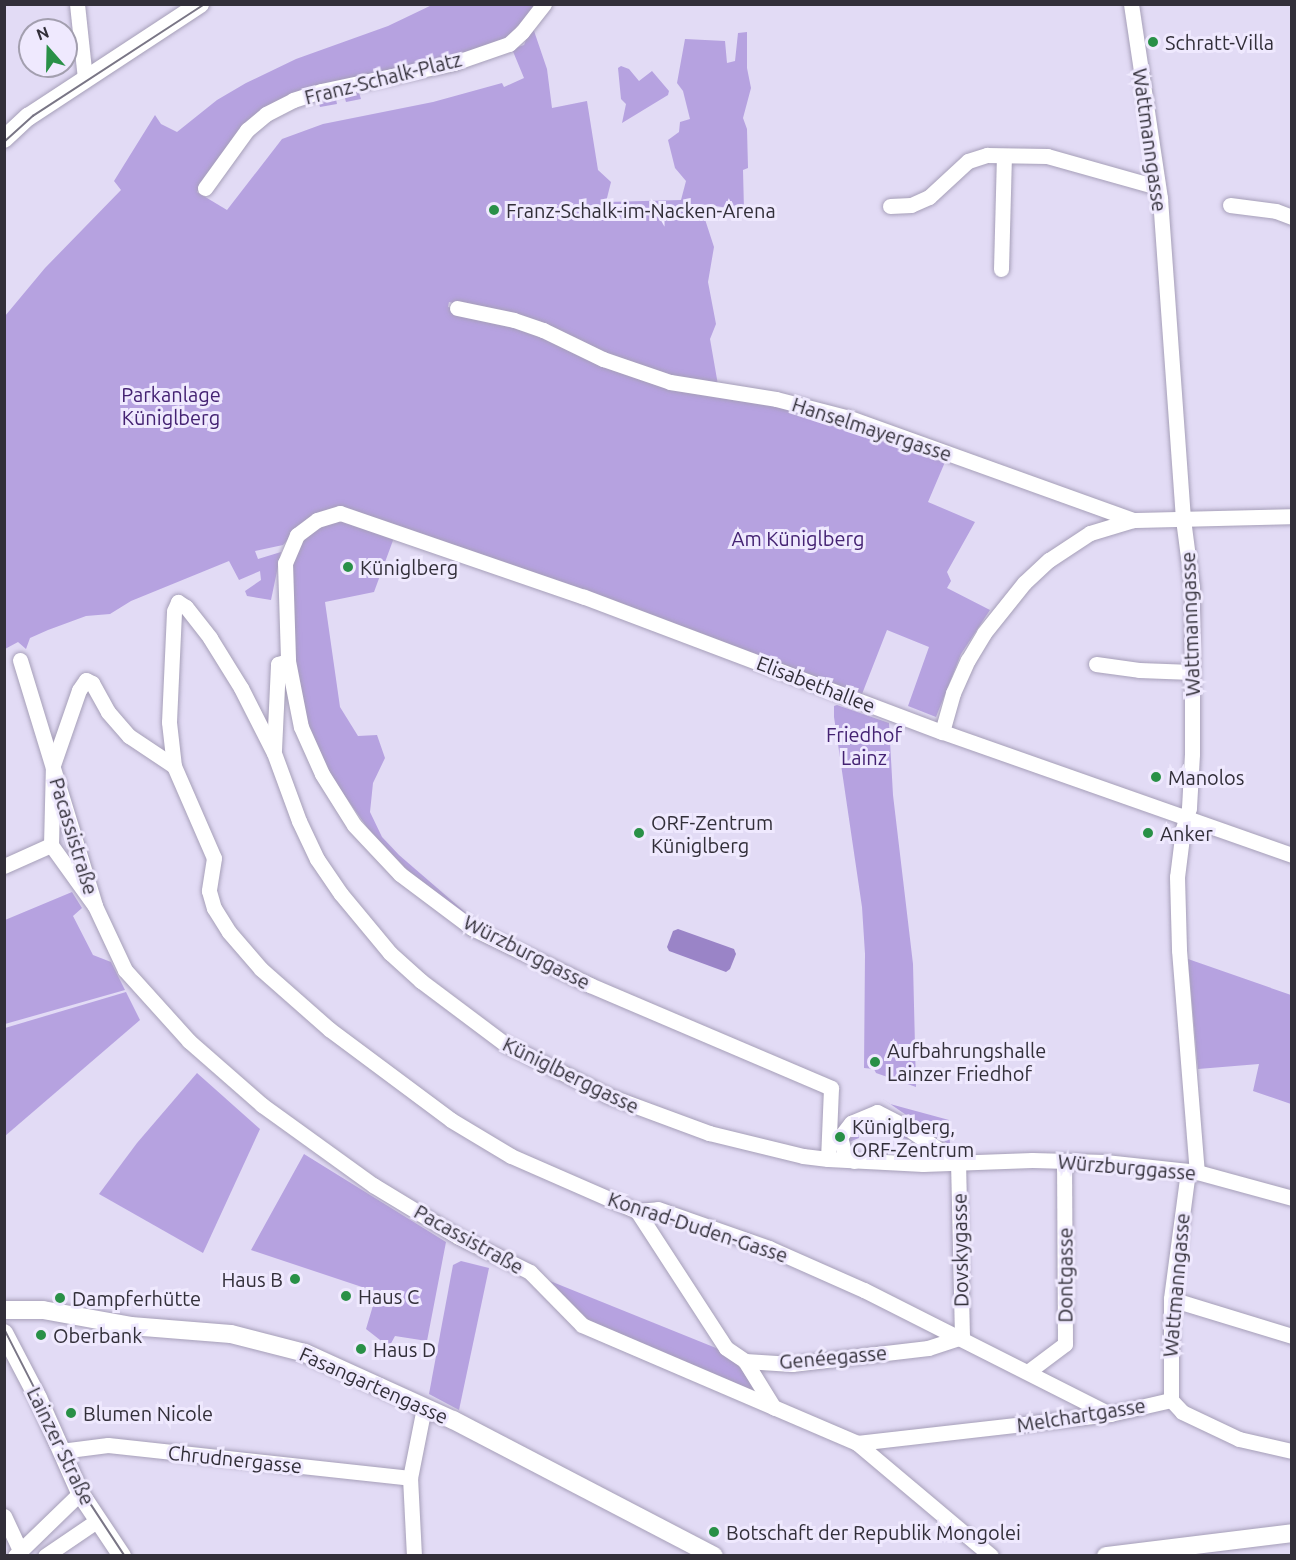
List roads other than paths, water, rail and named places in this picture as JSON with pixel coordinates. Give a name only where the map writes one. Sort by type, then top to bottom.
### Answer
[{"type":"main road","points":[[4,139],[28,117],[200,4]]},
{"type":"main road","name":"Fasangartengasse","points":[[4,1310],[43,1310],[131,1326],[253,1338],[305,1353],[424,1407],[714,1556]]},
{"type":"main road","name":"Lainzer Straße","points":[[4,1333],[38,1398],[80,1493],[122,1556]]},
{"type":"main road","points":[[1106,1556],[1292,1533]]},
{"type":"street","points":[[77,4],[85,79]]},
{"type":"street","name":"Franz-Schalk-Platz","points":[[205,188],[247,130],[266,114],[293,100],[321,91],[454,63],[509,44],[522,32],[544,4]]},
{"type":"street","name":"Wattmanngasse","points":[[1131,4],[1157,187],[1183,519],[1192,586],[1192,754],[1189,808],[1177,877],[1192,1171],[1171,1299],[1171,1400]]},
{"type":"street","points":[[890,206],[911,205],[929,197],[968,161],[987,155],[1047,156],[1157,187]]},
{"type":"street","points":[[1001,269],[1004,156]]},
{"type":"street","points":[[1230,205],[1276,211],[1292,217]]},
{"type":"street","name":"Hanselmayergasse","points":[[457,308],[514,320],[543,330],[603,359],[670,382],[776,399],[850,418],[1133,520],[1292,516]]},
{"type":"street","name":"Würzburggasse","points":[[340,513],[317,520],[297,535],[285,563],[288,661],[301,727],[322,774],[354,825],[400,874],[472,928],[590,985],[831,1088],[828,1159]]},
{"type":"street","name":"Elisabethallee","points":[[340,513],[595,601],[942,732],[1292,855]]},
{"type":"street","points":[[942,732],[954,693],[968,660],[984,633],[1024,583],[1049,560],[1090,533],[1133,520]]},
{"type":"street","name":"Küniglberggasse","points":[[174,766],[169,722],[174,611],[178,602],[186,607],[210,638],[241,688],[274,753],[299,821],[317,859],[341,894],[390,953],[462,1014],[536,1061],[655,1116],[709,1133],[802,1156],[828,1159]]},
{"type":"street","name":"Pacassistraße","points":[[20,660],[95,906],[125,970],[189,1041],[262,1105],[373,1185],[459,1237],[530,1272],[582,1325],[857,1443],[991,1556]]},
{"type":"street","points":[[274,753],[278,664],[288,661]]},
{"type":"street","points":[[1096,664],[1138,670],[1192,672]]},
{"type":"street","points":[[53,765],[81,684],[86,680],[92,683],[108,712],[129,736],[174,766]]},
{"type":"street","name":"Pacassistraße","points":[[53,765],[51,845],[95,906]]},
{"type":"street","name":"Konrad-Duden-Gasse","points":[[174,766],[214,858],[209,891],[214,908],[229,932],[261,969],[329,1029],[451,1119],[511,1156],[637,1211],[658,1209],[770,1248],[962,1337],[1110,1414]]},
{"type":"street","points":[[4,866],[51,845]]},
{"type":"street","points":[[854,1161],[844,1152],[840,1137],[851,1123],[877,1112],[903,1125],[958,1163]]},
{"type":"street","points":[[828,1159],[854,1161]]},
{"type":"street","name":"Würzburggasse","points":[[854,1161],[958,1163],[1064,1161],[1192,1171],[1292,1198]]},
{"type":"street","name":"Dontgasse","points":[[1029,1371],[1065,1344],[1064,1161]]},
{"type":"street","name":"Dovskygasse","points":[[958,1163],[962,1337]]},
{"type":"street","points":[[637,1211],[726,1348],[745,1361],[774,1408]]},
{"type":"street","points":[[1171,1299],[1292,1336]]},
{"type":"street","name":"Genéegasse","points":[[745,1361],[792,1364],[928,1348],[962,1337]]},
{"type":"street","name":"Melchartgasse","points":[[857,1443],[1110,1414],[1171,1400],[1182,1412],[1239,1439],[1292,1451]]},
{"type":"street","points":[[414,1556],[410,1478],[424,1407]]},
{"type":"street","name":"Chrudnergasse","points":[[61,1451],[108,1445],[410,1478]]},
{"type":"street","points":[[4,1516],[18,1553],[80,1493]]},
{"type":"street","points":[[45,1556],[98,1520]]},
{"type":"tram line","points":[[4,142],[33,116],[205,4]]},
{"type":"tram line","points":[[4,1328],[48,1414],[81,1489],[125,1556]]},
{"type":"place","name":"Schratt-Villa","points":[[1153,42]]},
{"type":"place","name":"Franz-Schalk-im-Nacken-Arena","points":[[494,210]]},
{"type":"place","name":"Küniglberg","points":[[348,567]]},
{"type":"place","name":"Manolos","points":[[1156,777]]},
{"type":"place","name":"ORF-Zentrum Küniglberg","points":[[639,833]]},
{"type":"place","name":"Anker","points":[[1148,833]]},
{"type":"place","name":"Aufbahrungshalle Lainzer Friedhof","points":[[875,1062]]},
{"type":"place","name":"Küniglberg, ORF-Zentrum","points":[[840,1137]]},
{"type":"place","name":"Haus B","points":[[295,1279]]},
{"type":"place","name":"Haus C","points":[[346,1296]]},
{"type":"place","name":"Dampferhütte","points":[[60,1298]]},
{"type":"place","name":"Oberbank","points":[[41,1335]]},
{"type":"place","name":"Haus D","points":[[361,1349]]},
{"type":"place","name":"Blumen Nicole","points":[[71,1413]]},
{"type":"place","name":"Botschaft der Republik Mongolei","points":[[714,1532]]},
{"type":"park label","name":"Parkanlage Küniglberg","points":[[171,406]]},
{"type":"park label","name":"Am Küniglberg","points":[[798,538]]},
{"type":"park label","name":"Friedhof Lainz","points":[[864,746]]}]
